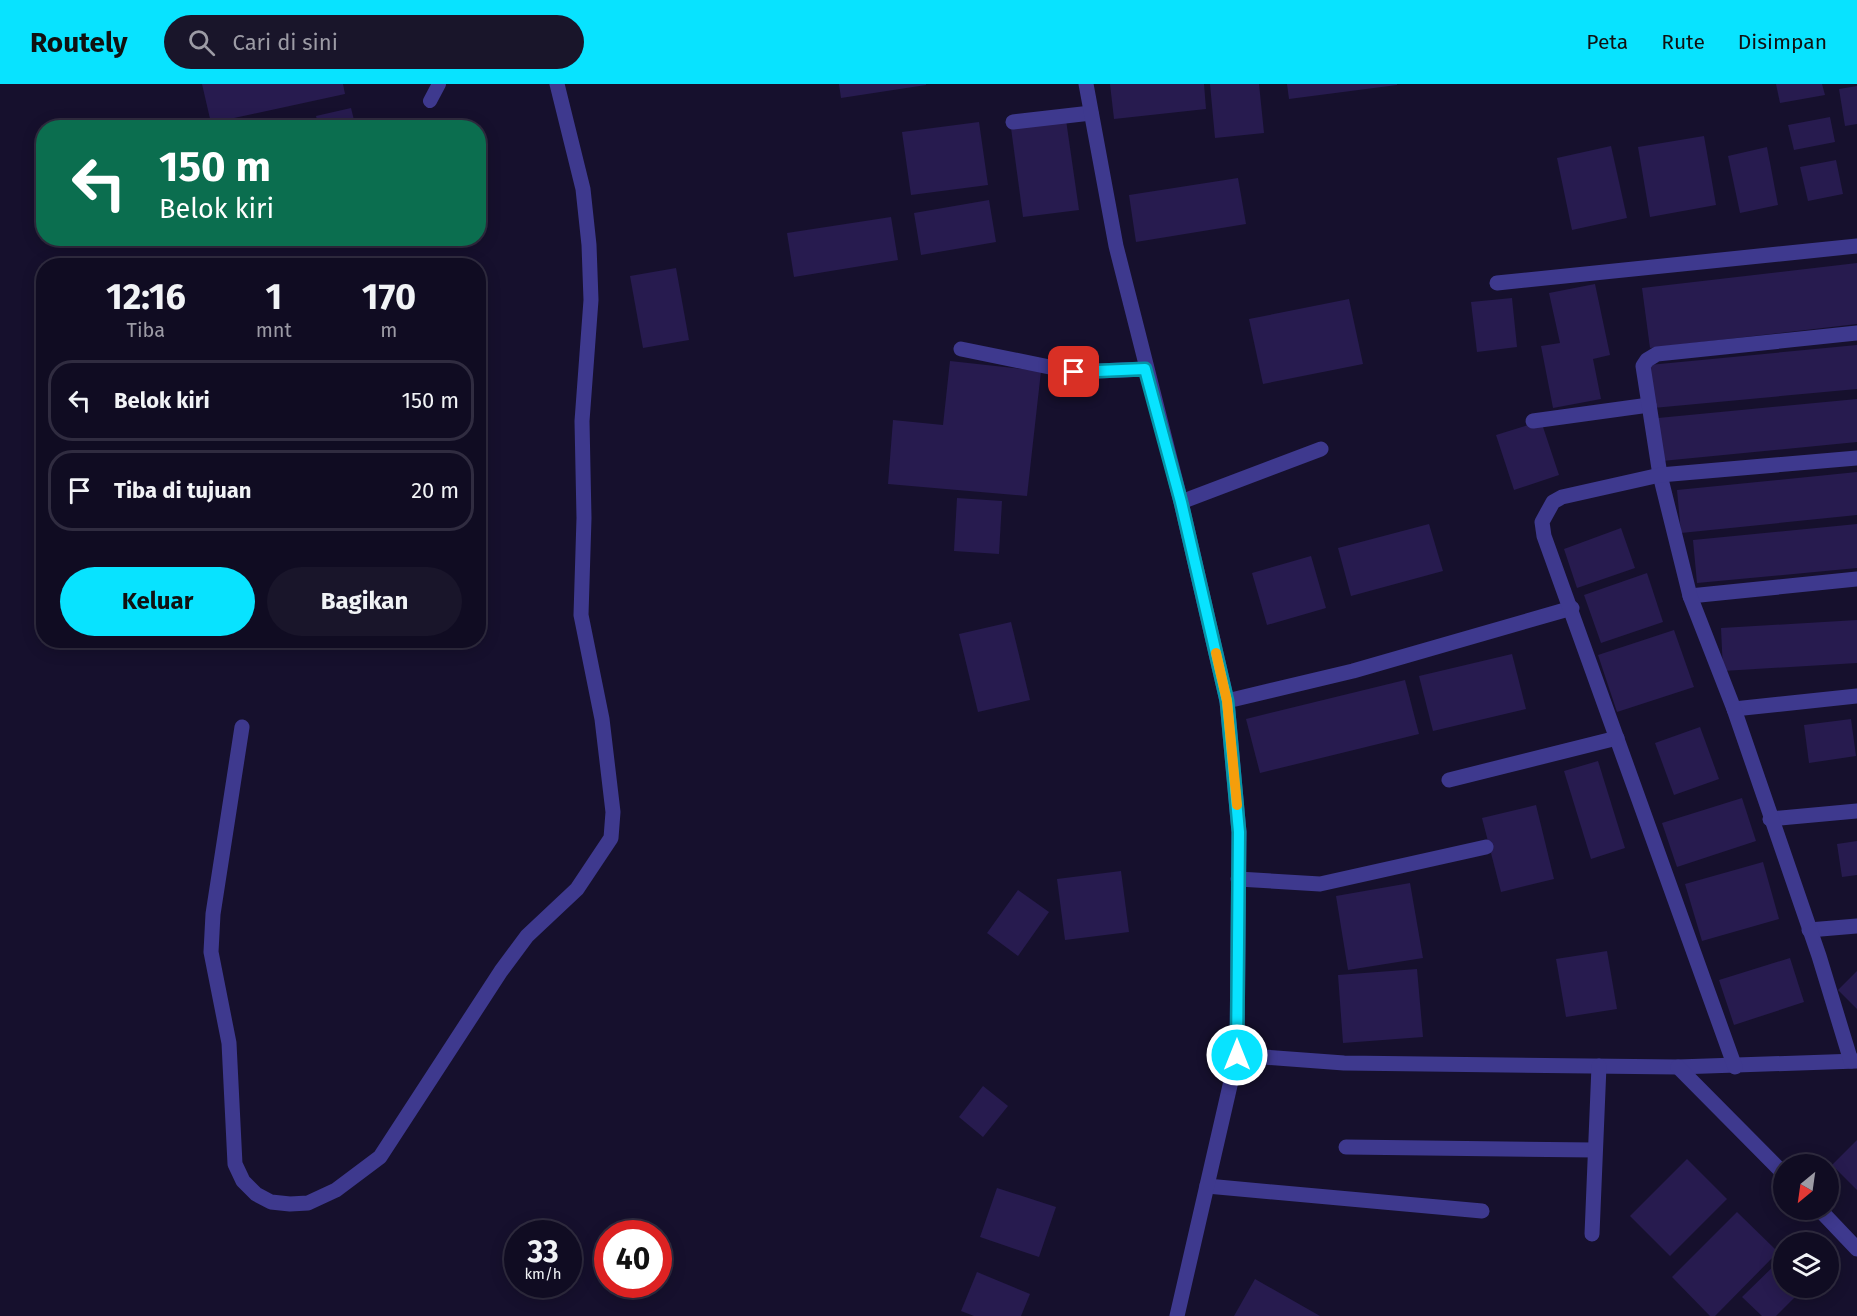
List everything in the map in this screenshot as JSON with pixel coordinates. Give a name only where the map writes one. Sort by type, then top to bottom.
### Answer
[{"type":"street","points":[[242,728],[213,914],[211,952],[229,1043],[234,1155],[243,1180],[256,1194],[282,1204],[308,1203],[336,1190],[380,1157],[501,971],[527,936],[577,889],[611,838],[613,812],[602,719],[581,615],[584,518],[582,421],[591,300],[589,245],[583,189],[557,84]]},
{"type":"street","points":[[1086,84],[1116,246],[1145,369],[1181,502],[1227,701],[1239,832],[1237,1055],[1177,1316]]},
{"type":"street","points":[[1013,122],[1090,113]]},
{"type":"street","points":[[1497,283],[1857,246]]},
{"type":"street","points":[[1237,1055],[1344,1063],[1678,1067],[1735,1067],[1854,1061],[1734,709],[1690,597],[1660,476],[1643,366],[1647,360],[1657,354],[1857,333]]},
{"type":"street","points":[[961,349],[1074,372],[1145,369]]},
{"type":"street","points":[[1533,421],[1648,405]]},
{"type":"street","points":[[1181,502],[1321,449]]},
{"type":"street","points":[[1735,1067],[1662,872],[1572,608],[1544,536],[1542,522],[1547,510],[1562,496],[1660,476],[1857,458]]},
{"type":"street","points":[[1690,597],[1857,579]]},
{"type":"street","points":[[1227,701],[1353,671],[1572,608]]},
{"type":"street","points":[[1734,709],[1857,696]]},
{"type":"street","points":[[1449,780],[1617,738]]},
{"type":"street","points":[[1770,819],[1857,811]]},
{"type":"street","points":[[1238,879],[1320,884],[1486,847]]},
{"type":"street","points":[[1809,930],[1857,926]]},
{"type":"street","points":[[1592,1234],[1599,1066]]},
{"type":"street","points":[[1678,1067],[1773,1162]]},
{"type":"street","points":[[1346,1147],[1595,1150]]},
{"type":"street","points":[[1207,1186],[1482,1211]]},
{"type":"street","points":[[1830,1220],[1857,1248]]},
{"type":"lane","points":[[430,101],[439,84]]},
{"type":"building","points":[[202,84],[343,84],[345,94],[225,120],[210,120]]},
{"type":"building","points":[[839,84],[926,84],[926,85],[841,98]]},
{"type":"building","points":[[1110,84],[1204,84],[1206,109],[1114,119]]},
{"type":"building","points":[[1210,84],[1259,84],[1264,133],[1215,138]]},
{"type":"building","points":[[1287,84],[1397,84],[1397,85],[1289,99]]},
{"type":"building","points":[[1776,84],[1822,84],[1825,95],[1780,103]]},
{"type":"building","points":[[1857,86],[1857,124],[1845,126],[1839,89]]},
{"type":"building","points":[[351,108],[354,120],[317,120],[316,116]]},
{"type":"building","points":[[1830,117],[1835,142],[1794,150],[1788,125]]},
{"type":"building","points":[[1066,120],[1079,210],[1023,217],[1011,128]]},
{"type":"building","points":[[979,122],[988,185],[911,195],[902,132]]},
{"type":"building","points":[[1704,136],[1716,205],[1650,217],[1638,147]]},
{"type":"building","points":[[1611,146],[1627,218],[1572,230],[1557,158]]},
{"type":"building","points":[[1767,147],[1778,205],[1740,213],[1728,156]]},
{"type":"building","points":[[1836,160],[1843,194],[1808,201],[1800,167]]},
{"type":"building","points":[[1238,178],[1246,224],[1136,242],[1129,195]]},
{"type":"building","points":[[989,200],[996,242],[921,255],[914,213]]},
{"type":"building","points":[[891,217],[898,260],[794,277],[787,233]]},
{"type":"building","points":[[1857,263],[1857,324],[1650,348],[1642,288]]},
{"type":"building","points":[[676,268],[689,340],[643,348],[630,276]]},
{"type":"building","points":[[1595,284],[1610,355],[1593,359],[1601,399],[1553,408],[1541,346],[1560,343],[1549,293]]},
{"type":"building","points":[[1512,298],[1517,347],[1477,352],[1471,302]]},
{"type":"building","points":[[1349,299],[1363,364],[1263,384],[1249,319]]},
{"type":"building","points":[[1857,345],[1857,389],[1653,408],[1649,365]]},
{"type":"building","points":[[950,361],[1041,371],[1027,496],[888,484],[893,420],[943,425]]},
{"type":"building","points":[[1857,399],[1857,442],[1662,461],[1658,418]]},
{"type":"building","points":[[1541,421],[1559,475],[1514,490],[1496,435]]},
{"type":"building","points":[[1857,472],[1857,515],[1681,533],[1677,490]]},
{"type":"building","points":[[957,498],[1002,501],[999,554],[954,551]]},
{"type":"building","points":[[1429,524],[1443,571],[1351,596],[1338,548]]},
{"type":"building","points":[[1857,524],[1857,568],[1697,583],[1693,540]]},
{"type":"building","points":[[1621,528],[1635,568],[1577,588],[1564,549]]},
{"type":"building","points":[[1311,556],[1326,608],[1267,625],[1252,573]]},
{"type":"building","points":[[1647,573],[1663,622],[1601,643],[1584,595]]},
{"type":"building","points":[[1857,620],[1857,663],[1723,671],[1721,628]]},
{"type":"building","points":[[1011,622],[1030,700],[978,712],[959,634]]},
{"type":"building","points":[[1674,630],[1694,687],[1617,712],[1598,655]]},
{"type":"building","points":[[1512,654],[1526,709],[1433,731],[1419,676]]},
{"type":"building","points":[[1405,680],[1419,734],[1260,773],[1246,719]]},
{"type":"building","points":[[1851,719],[1856,756],[1809,763],[1804,725]]},
{"type":"building","points":[[1700,727],[1719,779],[1674,795],[1655,743]]},
{"type":"building","points":[[1598,761],[1625,848],[1591,859],[1564,771]]},
{"type":"building","points":[[1742,798],[1756,841],[1677,867],[1662,823]]},
{"type":"building","points":[[1536,805],[1554,879],[1501,892],[1482,818]]},
{"type":"building","points":[[1857,841],[1857,875],[1842,877],[1837,844]]},
{"type":"building","points":[[1763,862],[1779,919],[1702,941],[1685,884]]},
{"type":"building","points":[[1121,871],[1129,932],[1065,940],[1057,879]]},
{"type":"building","points":[[1410,883],[1423,958],[1348,970],[1336,896]]},
{"type":"building","points":[[1018,890],[1049,912],[1018,956],[987,933]]},
{"type":"building","points":[[1607,951],[1617,1009],[1566,1017],[1556,959]]},
{"type":"building","points":[[1790,958],[1804,1002],[1734,1025],[1719,980]]},
{"type":"building","points":[[1417,969],[1423,1037],[1343,1043],[1338,975]]},
{"type":"building","points":[[1857,971],[1857,1009],[1838,990]]},
{"type":"building","points":[[983,1086],[1008,1106],[983,1137],[959,1117]]},
{"type":"building","points":[[1857,1140],[1857,1190],[1839,1172],[1839,1158]]},
{"type":"building","points":[[1687,1159],[1727,1199],[1670,1256],[1630,1216]]},
{"type":"building","points":[[997,1188],[1056,1207],[1039,1257],[980,1237]]},
{"type":"building","points":[[1737,1212],[1773,1247],[1773,1257],[1715,1316],[1710,1316],[1672,1277]]},
{"type":"building","points":[[1773,1267],[1773,1298],[1794,1298],[1776,1316],[1762,1316],[1742,1297]]},
{"type":"building","points":[[977,1272],[1030,1294],[1021,1316],[974,1316],[961,1311]]},
{"type":"building","points":[[1255,1279],[1320,1316],[1234,1316]]},
{"type":"slow traffic","points":[[1216,653],[1227,701],[1237,805]]},
{"type":"route","points":[[1074,372],[1145,369],[1181,502],[1227,701],[1239,832],[1237,1055]]}]
